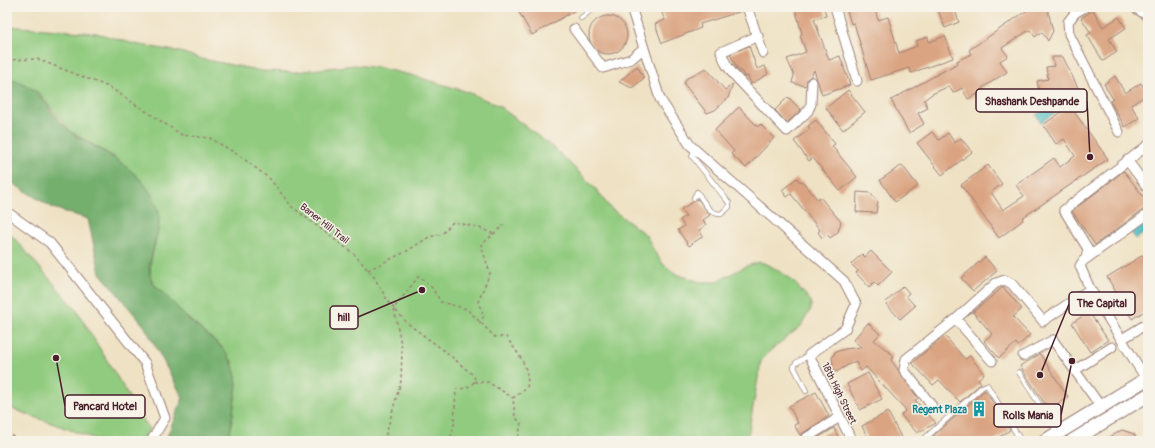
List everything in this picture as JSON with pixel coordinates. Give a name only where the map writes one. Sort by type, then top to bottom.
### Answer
[{"type":"street","points":[[631,7],[660,99],[690,145],[695,149]]},
{"type":"street","points":[[747,7],[764,53]]},
{"type":"street","points":[[835,7],[857,81]]},
{"type":"street","points":[[1084,7],[1075,13],[1068,22],[1069,34],[1119,132]]},
{"type":"street","points":[[1134,7],[1148,16]]},
{"type":"street","points":[[574,29],[602,68],[631,59],[644,48]]},
{"type":"street","points":[[758,36],[721,52],[726,64],[733,74],[787,131],[808,111],[811,104],[812,82]]},
{"type":"street","points":[[1086,259],[1088,249],[1064,210],[1148,145]]},
{"type":"street","name":"18th High Street","points":[[695,149],[844,281],[856,304],[846,329],[809,355],[852,441]]},
{"type":"street","points":[[1127,160],[1148,188]]},
{"type":"street","points":[[7,212],[50,243],[145,363],[164,418],[151,441]]},
{"type":"street","points":[[1045,441],[1148,380],[1090,289],[1080,266],[1086,259],[1148,214]]},
{"type":"street","points":[[932,406],[904,370],[906,359],[956,319],[996,283],[1005,280],[1012,284],[1043,321],[1090,289]]},
{"type":"street","points":[[956,319],[992,361]]},
{"type":"street","points":[[1122,339],[1148,323]]},
{"type":"street","points":[[1023,356],[1053,340],[1101,407]]},
{"type":"street","points":[[1075,370],[1112,347]]},
{"type":"street","points":[[1072,441],[1148,394]]},
{"type":"street","points":[[806,441],[806,438],[840,417]]},
{"type":"lane","points":[[581,18],[595,7]]},
{"type":"lane","points":[[694,198],[695,193],[697,192],[710,210],[717,214],[721,214],[729,207],[729,203],[692,156],[695,149]]},
{"type":"lane","points":[[806,391],[794,367],[796,363],[809,355]]},
{"type":"lane","points":[[1019,372],[1058,433]]},
{"type":"lane","points":[[922,441],[982,387],[987,385],[1021,441]]},
{"type":"path","name":"Baner Hill Trail","points":[[7,60],[37,59],[109,87],[182,135],[210,138],[240,156],[270,179],[292,207],[354,254],[374,277],[394,308],[407,323],[446,352],[473,375],[475,379],[474,382]]},
{"type":"path","points":[[368,270],[407,251],[429,237],[442,234],[453,222],[477,227],[494,234]]},
{"type":"path","points":[[480,324],[484,316],[478,302],[490,273],[480,245],[504,226]]},
{"type":"path","points":[[384,441],[401,381],[402,348],[394,308],[419,276],[432,288],[441,302],[467,309],[480,324],[495,337],[506,337],[520,356],[527,372],[527,388],[513,398]]},
{"type":"path","points":[[450,441],[454,425],[456,389],[467,388],[474,382],[488,382],[513,398]]},
{"type":"path","points":[[513,398],[515,417],[521,423],[518,439],[520,441]]},
{"type":"path","points":[[7,431],[17,441]]},
{"type":"green space","points":[[7,26],[96,33],[135,44],[180,52],[202,59],[262,71],[295,72],[354,65],[380,68],[411,75],[468,92],[499,106],[555,149],[595,188],[610,208],[646,235],[663,264],[676,274],[700,282],[716,282],[746,266],[760,262],[769,265],[790,278],[811,301],[811,309],[801,326],[772,349],[761,361],[747,441],[229,441],[237,384],[232,361],[221,346],[185,316],[154,284],[150,276],[151,261],[159,226],[141,180],[114,157],[70,131],[39,93],[16,80],[7,79]]},
{"type":"green space","points":[[7,79],[19,82],[37,93],[62,124],[72,133],[123,164],[148,188],[154,198],[158,209],[159,218],[150,266],[150,275],[153,283],[184,315],[218,344],[231,361],[235,371],[237,384],[229,441],[165,441],[183,398],[145,327],[100,273],[88,219],[53,208],[7,180]]},
{"type":"green space","points":[[7,230],[75,308],[149,429],[144,441],[101,441],[7,407]]},
{"type":"water","points":[[1056,100],[1062,108],[1041,122],[1036,115]]},
{"type":"water","points":[[1146,220],[1148,230],[1136,239],[1131,232]]},
{"type":"building","points":[[516,7],[581,7],[532,35]]},
{"type":"building","points":[[659,7],[741,7],[742,11],[700,24],[701,28],[662,43],[655,24],[665,20]]},
{"type":"building","points":[[795,7],[824,7],[826,16],[814,19],[829,60],[840,56],[850,85],[822,95],[814,70],[811,76],[807,79],[806,86],[792,83],[794,75],[787,59],[806,52],[800,35],[802,34]]},
{"type":"building","points":[[846,7],[874,7],[878,20],[888,17],[899,53],[917,46],[916,41],[928,37],[929,42],[945,36],[953,58],[911,73],[909,68],[871,80],[854,23],[851,24]]},
{"type":"building","points":[[937,7],[954,7],[959,22],[945,28]]},
{"type":"building","points":[[1032,7],[1047,7],[1053,31],[1048,41],[1042,32],[1035,37],[1030,30],[1002,48],[1008,56],[1000,61],[1007,72],[982,88],[984,91],[968,99],[962,88],[953,93],[949,86],[932,94],[924,100],[928,108],[918,113],[924,124],[909,133],[891,100],[958,63],[957,61],[971,54],[969,50]]},
{"type":"building","points":[[1093,10],[1103,27],[1119,17],[1126,28],[1109,39],[1117,52],[1103,61],[1087,35],[1091,33],[1081,18]]},
{"type":"building","points":[[604,16],[612,16],[619,19],[624,24],[627,35],[624,46],[619,51],[612,54],[604,54],[597,51],[592,46],[589,39],[589,31],[592,24],[597,19]]},
{"type":"building","points":[[749,46],[757,69],[765,66],[768,74],[751,84],[748,76],[744,77],[742,72],[738,70],[730,54]]},
{"type":"building","points":[[1052,57],[1063,57],[1079,90],[1040,98],[1037,81],[1048,79],[1046,67],[1054,66]]},
{"type":"building","points":[[637,66],[644,78],[632,88],[619,82]]},
{"type":"building","points":[[706,68],[725,90],[733,84],[728,98],[715,110],[707,113],[684,84],[686,79]]},
{"type":"building","points":[[1115,76],[1125,93],[1141,83],[1148,94],[1131,105],[1139,118],[1125,127],[1110,101],[1113,99],[1104,84]]},
{"type":"building","points":[[848,90],[865,112],[843,130],[826,108]]},
{"type":"building","points":[[788,97],[801,110],[787,123],[775,110]]},
{"type":"building","points":[[1070,106],[1108,159],[1022,218],[1023,220],[999,238],[961,185],[988,165],[1002,184],[991,192],[1003,210],[1024,196],[1016,185],[1054,158],[1060,167],[1075,156],[1064,139],[1056,144],[1043,125]]},
{"type":"building","points":[[739,107],[758,127],[760,124],[774,138],[746,168],[731,154],[734,151],[715,130]]},
{"type":"building","points":[[816,120],[835,144],[832,146],[857,177],[840,191],[813,158],[809,161],[794,141],[810,129],[808,126]]},
{"type":"building","points":[[932,132],[939,140],[948,133],[955,143],[961,138],[972,152],[942,175],[917,143]]},
{"type":"building","points":[[902,165],[918,186],[895,202],[880,180]]},
{"type":"building","points":[[1124,171],[1148,203],[1148,206],[1095,245],[1072,211]]},
{"type":"building","points":[[797,178],[800,182],[802,181],[818,200],[820,197],[841,222],[838,232],[830,238],[827,234],[822,238],[818,232],[820,230],[791,194],[787,197],[782,190]]},
{"type":"building","points":[[857,192],[870,193],[878,202],[876,213],[856,212]]},
{"type":"building","points":[[698,199],[710,215],[703,220],[706,225],[699,230],[703,236],[689,246],[678,230],[684,226],[680,220],[686,216],[681,209]]},
{"type":"building","points":[[871,251],[892,272],[878,286],[874,282],[869,287],[856,273],[858,271],[851,264],[862,254],[865,257]]},
{"type":"building","points":[[1148,252],[1148,309],[1132,319],[1107,277]]},
{"type":"building","points":[[985,257],[997,271],[973,291],[961,278]]},
{"type":"building","points":[[903,286],[909,293],[906,296],[915,306],[900,319],[885,303]]},
{"type":"building","points":[[1003,287],[1022,309],[1013,317],[1030,335],[1018,346],[1016,343],[999,358],[984,341],[992,334],[973,312]]},
{"type":"building","points":[[1089,312],[1108,340],[1090,352],[1072,323]]},
{"type":"building","points":[[868,323],[880,334],[874,340],[894,356],[891,360],[918,398],[915,400],[936,423],[917,433],[901,415],[906,410],[866,367],[861,371],[855,361],[836,372],[830,365],[833,363],[832,358],[835,352],[861,347],[853,340]]},
{"type":"building","points":[[945,336],[965,359],[970,356],[984,374],[978,379],[981,383],[960,402],[939,380],[933,385],[912,363]]},
{"type":"building","points":[[1040,354],[1068,397],[1049,410],[1020,366]]},
{"type":"building","points":[[868,373],[882,399],[860,410],[847,384]]},
{"type":"building","name":"Regent Plaza","points":[[985,390],[1010,430],[993,441],[928,441]]},
{"type":"building","points":[[816,392],[829,416],[800,435],[794,425],[798,423],[789,406]]},
{"type":"building","points":[[888,412],[903,441],[869,441],[862,426]]},
{"type":"building","points":[[834,428],[840,441],[813,441]]},
{"type":"building","points":[[1122,430],[1134,434],[1138,441],[1103,441]]},
{"type":"place","name":"Shashank Deshpande","points":[[1090,157]]},
{"type":"place","name":"hill","points":[[422,290]]},
{"type":"place","name":"Pancard Hotel","points":[[56,358]]},
{"type":"place","name":"Rolls Mania","points":[[1072,361]]},
{"type":"place","name":"The Capital","points":[[1040,375]]},
{"type":"place","name":"Regent Plaza","points":[[979,409]]}]
